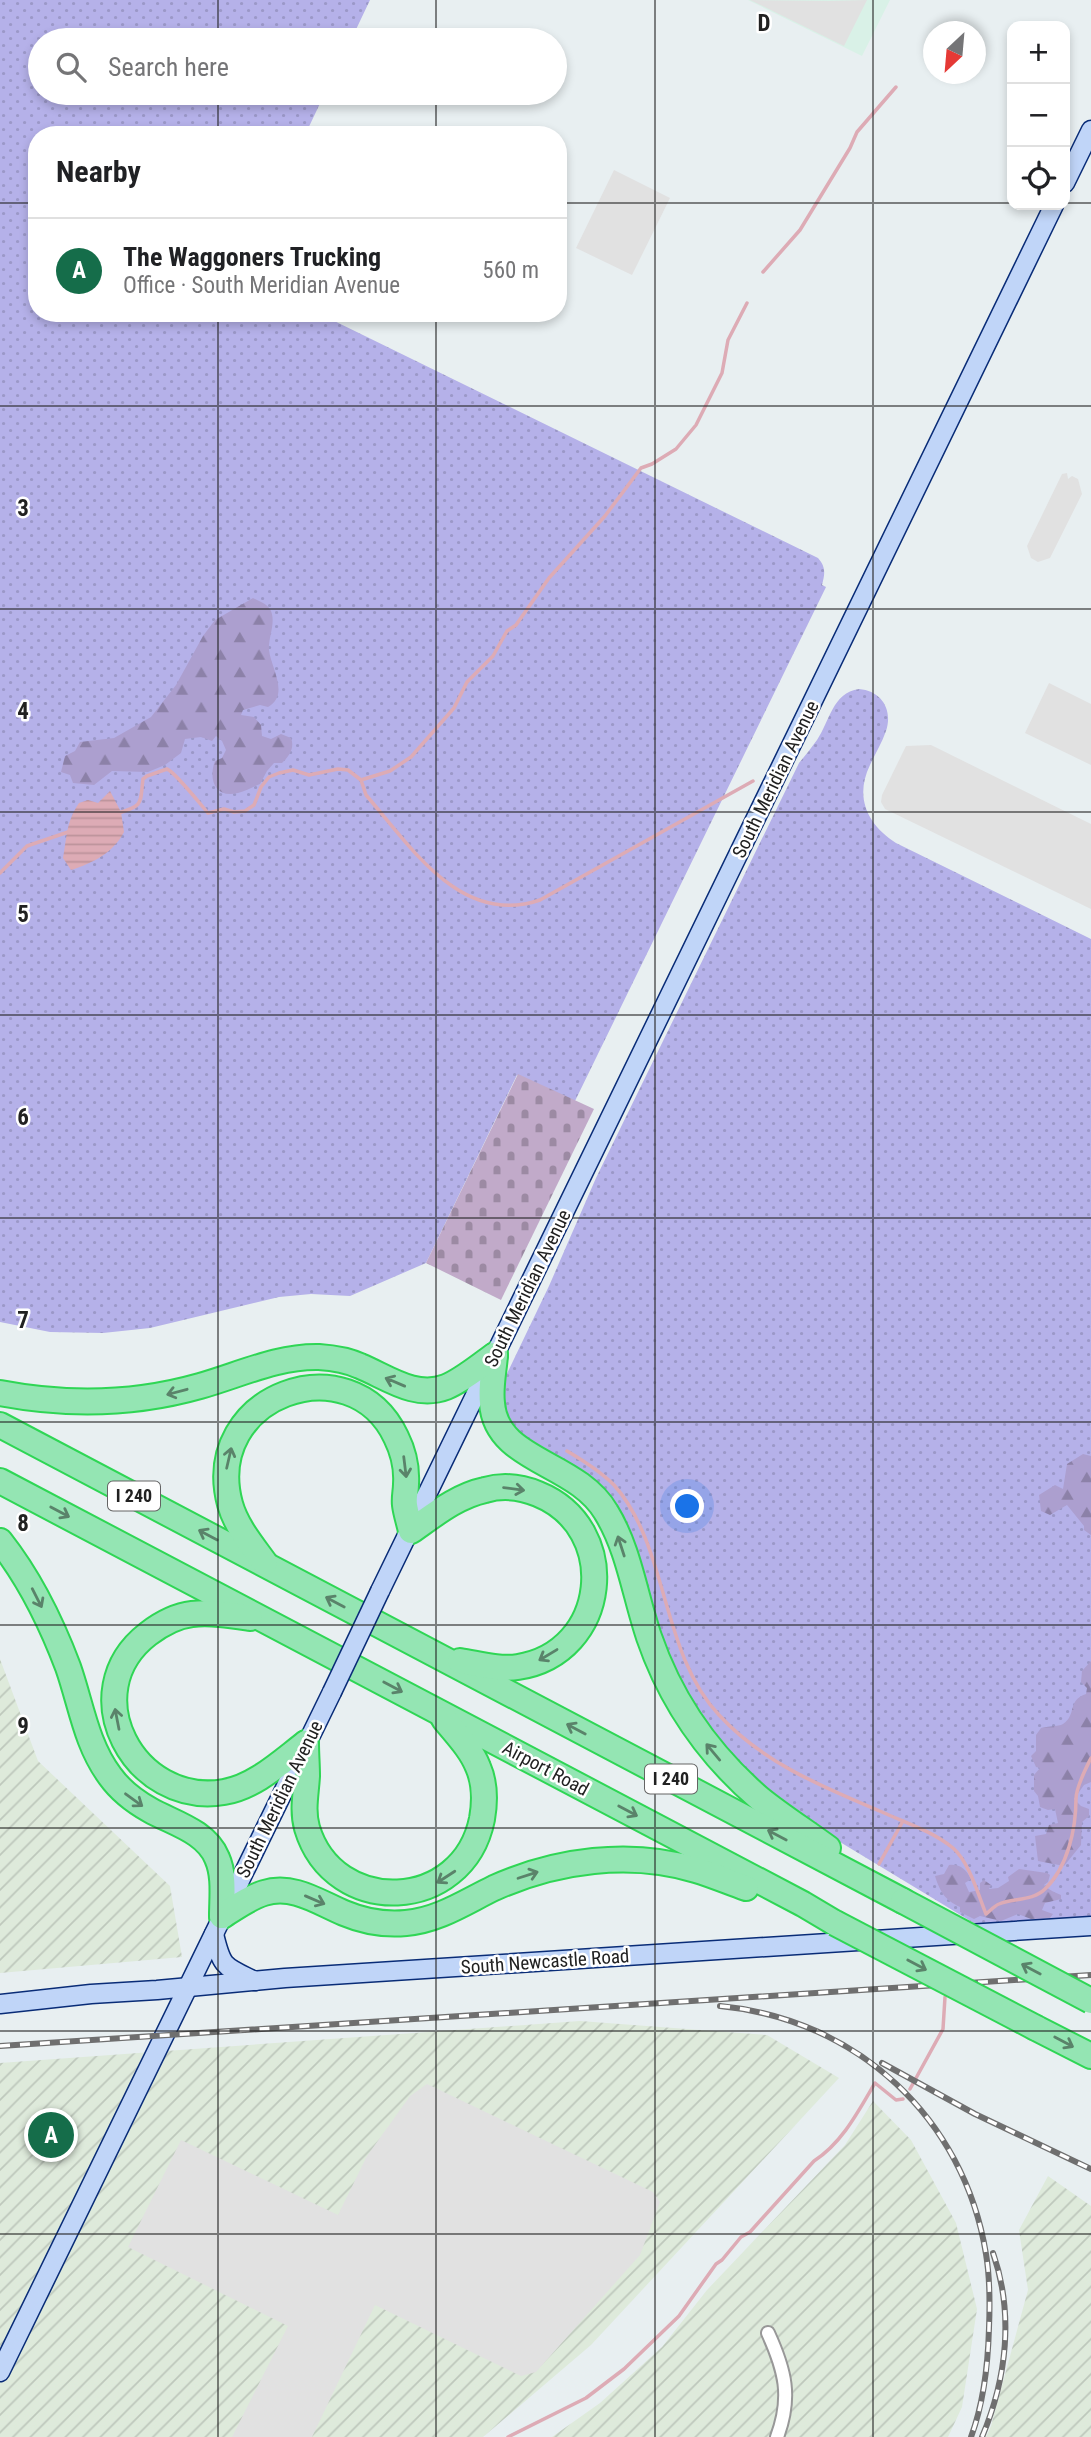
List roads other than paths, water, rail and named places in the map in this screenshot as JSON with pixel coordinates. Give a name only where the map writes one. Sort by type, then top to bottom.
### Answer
[{"type":"highway","points":[[0,1393],[66,1403],[129,1401],[180,1392],[278,1362],[317,1357],[359,1365],[405,1387],[437,1390],[460,1380],[495,1355]]},
{"type":"highway","points":[[495,1355],[491,1402],[500,1432],[522,1451],[556,1468],[586,1488],[605,1510],[620,1540],[649,1637],[662,1670],[693,1726],[733,1774],[761,1800],[903,1901]]},
{"type":"highway","points":[[268,1567],[238,1524],[228,1497],[226,1471],[234,1441],[242,1426],[265,1403],[293,1390],[328,1388],[343,1392],[359,1399],[386,1421],[403,1454],[406,1473],[404,1502],[411,1531],[449,1504],[469,1495],[500,1487],[517,1488],[548,1499],[562,1508],[581,1529],[594,1560],[594,1586],[588,1613],[566,1644],[534,1663],[501,1667],[439,1657]]},
{"type":"highway","name":"I 240","points":[[0,1425],[1091,2001]]},
{"type":"highway","name":"Airport Road","points":[[0,1480],[800,1905],[1091,2056]]},
{"type":"highway","points":[[0,1541],[34,1591],[51,1626],[68,1668],[90,1740],[111,1778],[141,1805],[196,1833],[208,1843],[217,1857],[222,1875],[218,1925]]},
{"type":"highway","points":[[268,1621],[220,1614],[189,1614],[172,1619],[144,1637],[130,1652],[121,1670],[115,1692],[115,1714],[121,1735],[133,1757],[149,1773],[166,1784],[202,1793],[226,1792],[247,1784],[306,1744]]},
{"type":"highway","points":[[306,1744],[304,1811],[312,1839],[328,1864],[342,1877],[377,1891],[397,1893],[417,1890],[438,1882],[456,1870],[470,1852],[479,1832],[483,1811],[484,1789],[479,1768],[470,1751],[437,1710]]},
{"type":"highway","points":[[218,1925],[250,1899],[266,1892],[283,1891],[298,1892],[363,1920],[381,1923],[412,1922],[439,1916],[494,1889],[546,1870],[599,1860],[651,1861],[696,1870],[800,1905]]},
{"type":"main road","points":[[1070,173],[1091,130]]},
{"type":"main road","name":"South Meridian Avenue","points":[[0,2372],[1052,210]]},
{"type":"main road","points":[[218,1925],[219,1958],[224,1964],[254,1981]]},
{"type":"main road","name":"South Newcastle Road","points":[[0,2004],[254,1981],[1091,1926]]},
{"type":"street","points":[[768,2333],[780,2360],[786,2393],[785,2410],[777,2437]]},
{"type":"waterway","points":[[763,272],[800,230],[857,132],[896,87]]},
{"type":"waterway","points":[[118,813],[137,805],[143,779],[167,769],[182,782],[208,813],[224,809],[234,812],[245,811],[254,805],[261,787],[269,777],[279,773],[293,770],[309,775],[338,769],[348,770],[361,780],[390,771],[411,757],[454,708],[467,682],[493,656],[507,631],[516,625],[549,578],[605,516],[641,468],[676,449],[696,425],[722,373],[728,340],[747,303]]},
{"type":"waterway","points":[[361,780],[366,795],[401,837],[440,877],[462,892],[486,902],[512,905],[540,900],[753,781]]},
{"type":"waterway","points":[[0,873],[27,846],[71,831]]},
{"type":"waterway","points":[[567,1451],[609,1480],[632,1510],[656,1568],[685,1661],[700,1690],[719,1715],[755,1747],[795,1772],[945,1842],[959,1854],[986,1914],[999,1904],[1040,1893],[1060,1870],[1069,1847],[1076,1794],[1091,1758]]},
{"type":"waterway","points":[[879,1864],[903,1821]]},
{"type":"waterway","points":[[910,2089],[943,2029],[945,1997]]},
{"type":"waterway","points":[[508,2437],[586,2398],[624,2369],[679,2316],[716,2264],[841,2136],[875,2083],[896,2100],[903,2099]]},
{"type":"railway","points":[[0,2046],[1091,1975]]},
{"type":"railway","points":[[720,2006],[770,2015],[816,2031],[859,2054],[896,2084],[928,2119],[954,2160],[974,2205],[986,2254],[989,2281],[986,2369],[982,2397],[971,2437]]},
{"type":"railway","points":[[882,2063],[975,2114],[1091,2169]]},
{"type":"railway","points":[[982,2437],[997,2392],[1005,2345],[1004,2299],[993,2253]]},
{"type":"place","name":"The Waggoners Trucking","points":[[51,2135]]}]
